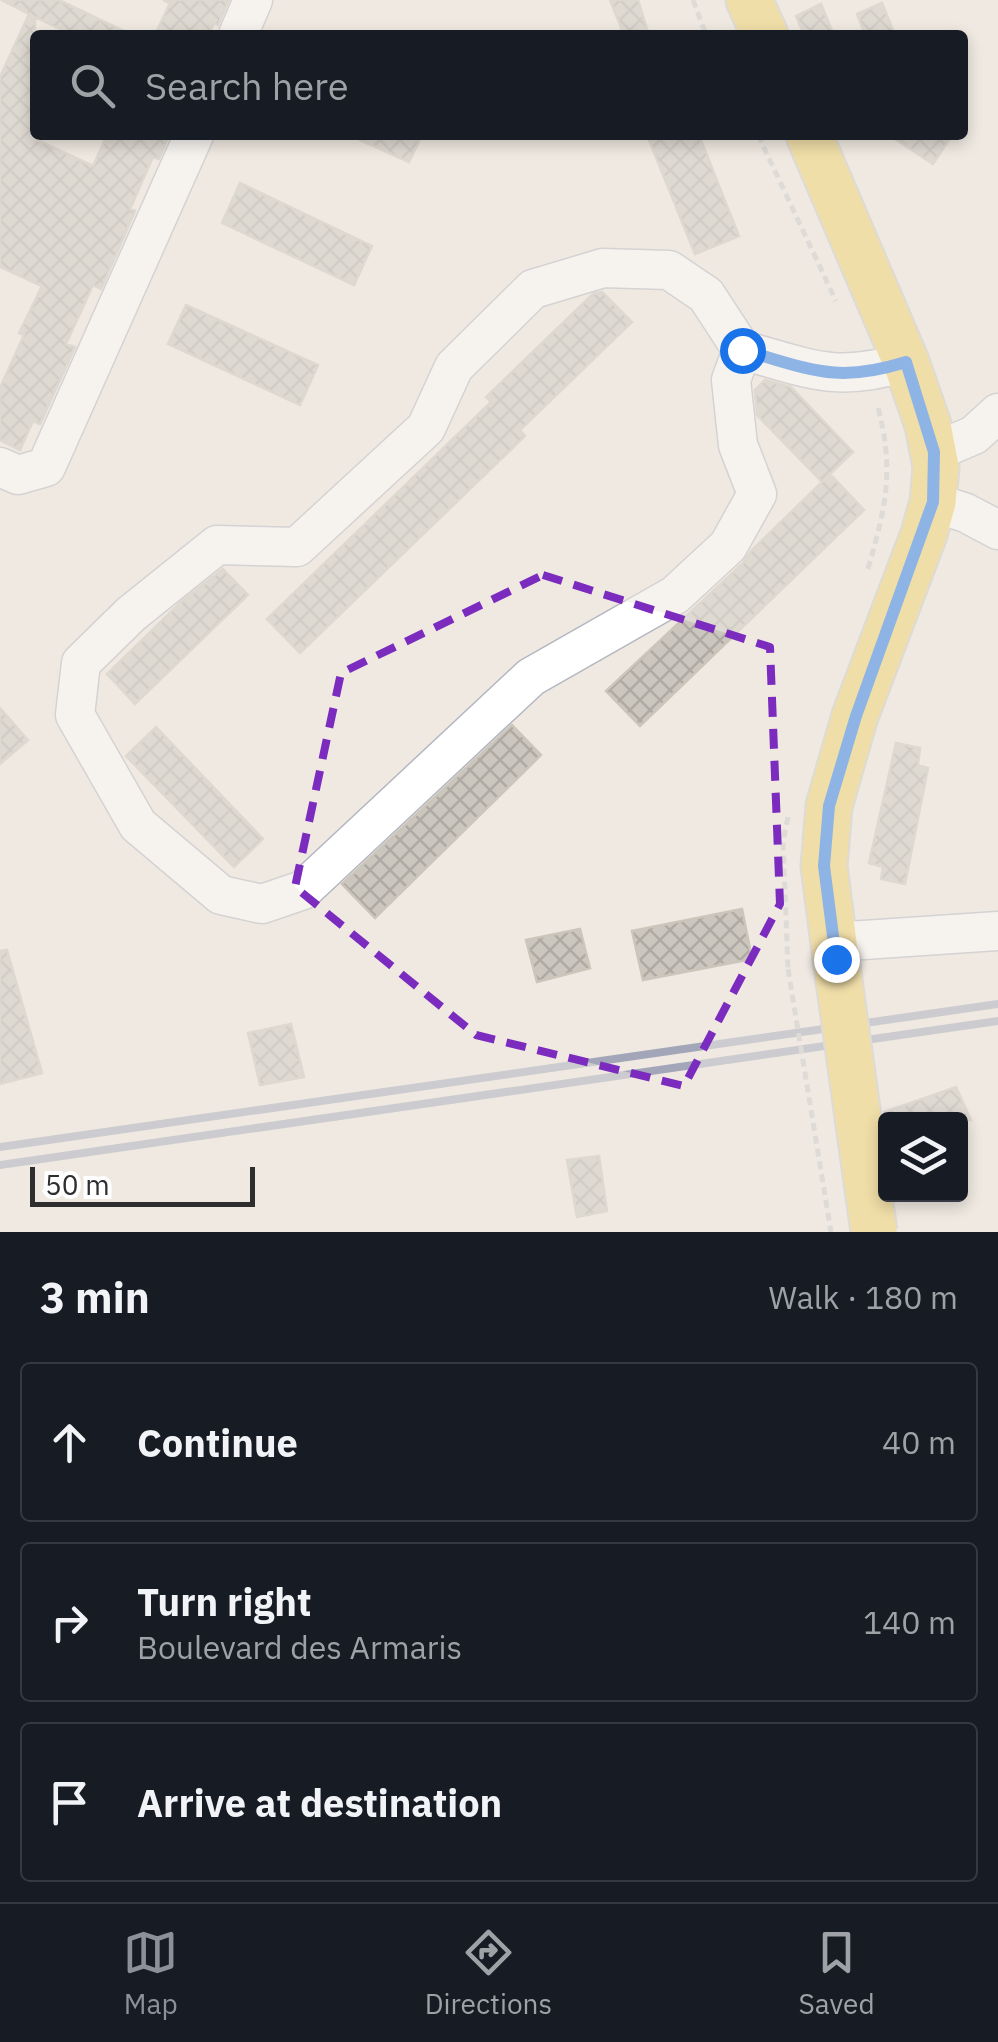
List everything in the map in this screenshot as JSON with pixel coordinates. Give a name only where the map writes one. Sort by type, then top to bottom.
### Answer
[{"type":"main road","points":[[749,0],[763,30]]},
{"type":"main road","points":[[811,140],[888,368],[934,452],[933,502],[856,716],[829,806],[824,866],[874,1232]]},
{"type":"street","points":[[240,30],[253,0]]},
{"type":"street","points":[[0,466],[18,475],[46,467],[192,140]]},
{"type":"street","points":[[742,350],[731,380],[738,445],[757,494],[728,546],[675,596],[531,677],[303,890],[262,904],[221,894],[138,825],[75,715],[81,664],[131,614],[218,545],[297,547],[426,428],[454,367],[533,289],[603,268],[669,270],[706,295],[742,350],[832,374],[888,368]]},
{"type":"street","points":[[934,452],[974,435],[998,413]]},
{"type":"street","points":[[933,502],[998,530]]},
{"type":"street","points":[[835,950],[998,932]]},
{"type":"path","points":[[693,0],[704,30]]},
{"type":"path","points":[[760,140],[842,315]]},
{"type":"path","points":[[868,569],[883,517],[889,474],[884,429],[888,368]]},
{"type":"path","points":[[790,805],[783,842],[788,968],[831,1232]]},
{"type":"highlighted area","points":[[543,575],[770,647],[780,904],[684,1086],[476,1035],[295,887],[341,673]]},
{"type":"building","points":[[1,0],[59,0],[122,30],[62,30],[35,17],[35,30],[30,30],[30,140],[93,166],[105,140],[167,140],[159,159],[153,157],[130,209],[135,211],[101,289],[93,285],[66,344],[75,347],[40,424],[33,421],[20,450],[0,440],[0,388],[24,335],[19,333],[42,286],[0,267],[0,77],[29,14]]},
{"type":"building","points":[[163,0],[229,0],[218,25],[214,23],[211,30],[157,30],[170,3]]},
{"type":"building","points":[[610,0],[638,0],[647,30],[622,30]]},
{"type":"building","points":[[882,3],[893,30],[863,30],[857,14]]},
{"type":"building","points":[[821,4],[832,30],[802,30],[796,16]]},
{"type":"building","points":[[360,140],[420,140],[409,162]]},
{"type":"building","points":[[649,140],[701,140],[739,236],[695,254]]},
{"type":"building","points":[[897,140],[949,140],[933,164]]},
{"type":"building","points":[[240,183],[372,246],[354,285],[222,223]]},
{"type":"building","points":[[602,292],[632,322],[520,430],[525,436],[300,653],[267,619],[491,402],[486,397],[593,294]]},
{"type":"building","points":[[186,305],[318,365],[300,405],[168,344]]},
{"type":"building","points":[[765,380],[791,387],[853,452],[830,474],[864,510],[640,726],[606,691],[743,563],[822,482],[757,415],[755,390]]},
{"type":"building","points":[[223,569],[248,595],[135,704],[107,674],[181,602]]},
{"type":"building","points":[[0,708],[28,740],[0,764]]},
{"type":"building","points":[[512,725],[541,755],[375,918],[342,884]]},
{"type":"building","points":[[156,727],[263,839],[234,867],[126,756]]},
{"type":"building","points":[[896,743],[920,748],[918,765],[928,768],[905,884],[881,879],[883,867],[869,863]]},
{"type":"building","points":[[742,909],[752,959],[643,980],[632,931]]},
{"type":"building","points":[[580,929],[590,968],[537,982],[526,940]]},
{"type":"building","points":[[7,950],[42,1073],[0,1084],[0,951]]},
{"type":"building","points":[[291,1024],[304,1077],[260,1085],[248,1033]]},
{"type":"building","points":[[956,1087],[967,1112],[884,1112]]},
{"type":"building","points":[[599,1156],[607,1211],[577,1217],[567,1160]]},
{"type":"railway","points":[[0,1147],[998,1004]]},
{"type":"railway","points":[[0,1165],[998,1021]]},
{"type":"route","points":[[742,350],[832,374],[870,373],[906,362],[934,452],[933,502],[924,534],[856,716],[829,806],[824,866],[836,959]]}]
